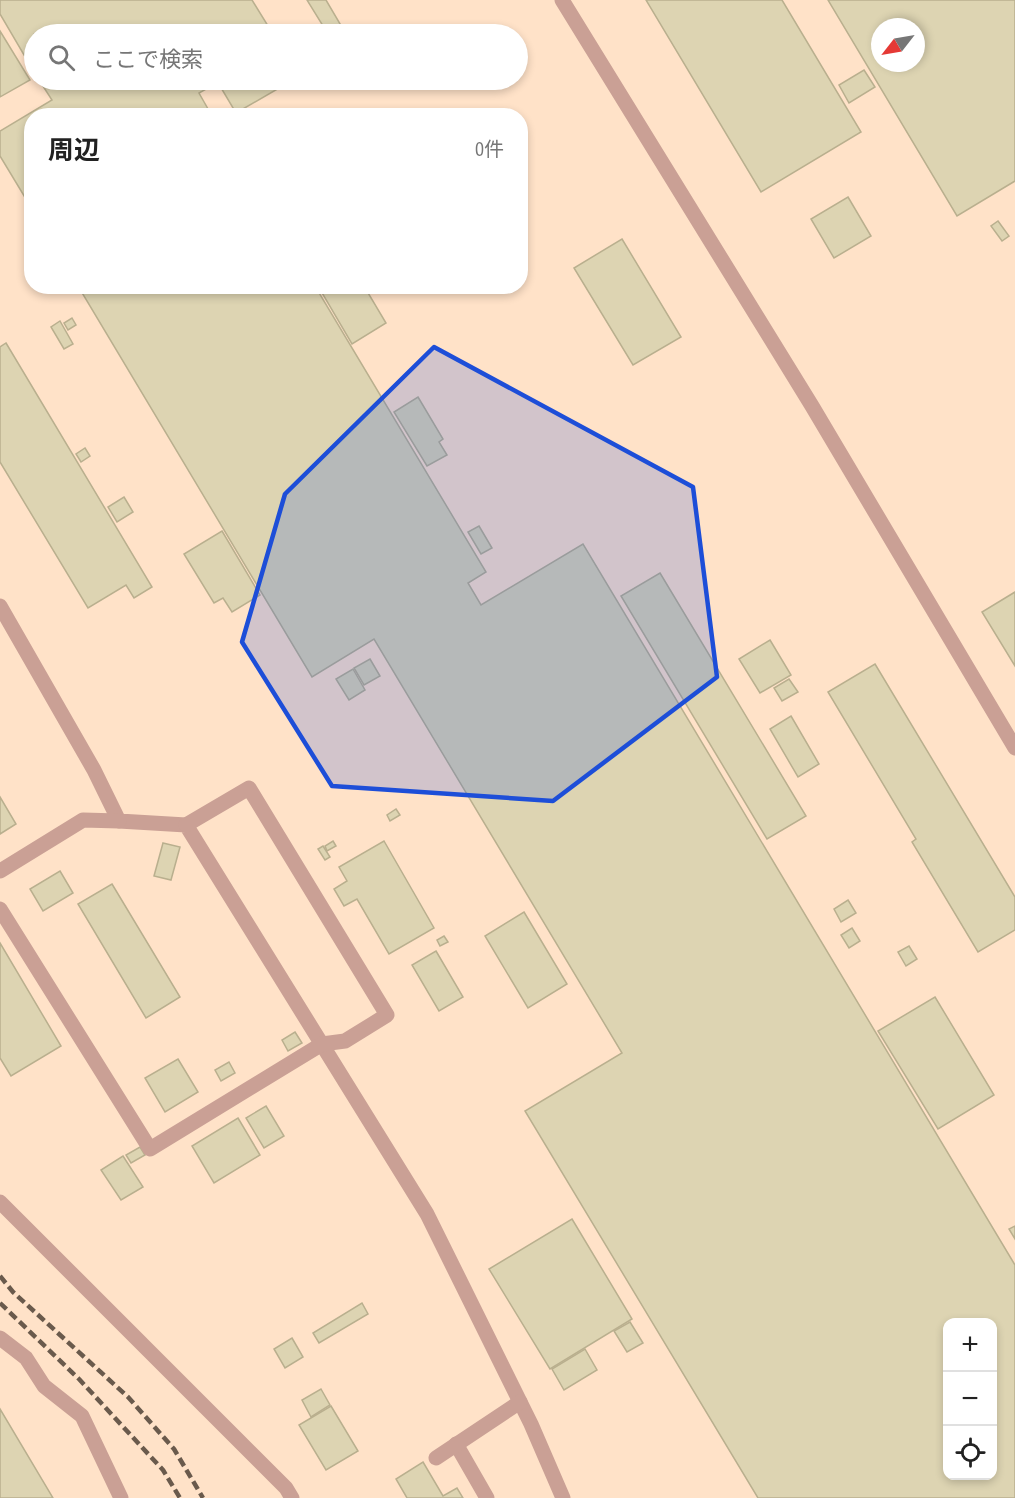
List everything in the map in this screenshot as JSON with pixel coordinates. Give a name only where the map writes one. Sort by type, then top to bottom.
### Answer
[{"type":"lane","points":[[562,0],[812,406],[1015,748]]},
{"type":"lane","points":[[0,606],[94,770],[119,821]]},
{"type":"lane","points":[[0,871],[84,820],[186,825],[249,788],[387,1015],[345,1041],[322,1044],[150,1149],[0,909]]},
{"type":"lane","points":[[186,825],[427,1214],[520,1402],[562,1498]]},
{"type":"lane","points":[[0,1202],[286,1488],[292,1498]]},
{"type":"lane","points":[[0,1338],[26,1358],[44,1386],[82,1416],[121,1498]]},
{"type":"lane","points":[[436,1458],[520,1402]]},
{"type":"lane","points":[[456,1444],[487,1498]]},
{"type":"highlighted area","points":[[434,347],[693,487],[717,677],[553,801],[332,786],[242,642],[285,494]]},
{"type":"building","points":[[0,0],[252,0],[267,24],[24,24],[24,55],[0,14]]},
{"type":"building","points":[[307,0],[326,0],[340,24],[322,24]]},
{"type":"building","points":[[646,0],[782,0],[861,132],[761,192]]},
{"type":"building","points":[[828,0],[1015,0],[1015,181],[957,216],[871,72]]},
{"type":"building","points":[[0,31],[24,70],[24,83],[0,97]]},
{"type":"building","points":[[864,70],[875,87],[849,103],[839,85]]},
{"type":"building","points":[[46,90],[204,90],[199,93],[207,108],[39,108],[52,100]]},
{"type":"building","points":[[222,90],[276,90],[245,108],[233,108]]},
{"type":"building","points":[[24,117],[24,196],[0,156],[0,131]]},
{"type":"building","points":[[848,197],[871,236],[834,258],[811,219]]},
{"type":"building","points":[[998,221],[1009,236],[1002,241],[991,226]]},
{"type":"building","points":[[622,239],[681,337],[633,365],[574,268]]},
{"type":"building","points":[[83,294],[320,294],[486,572],[468,583],[481,605],[583,544],[1015,1265],[1015,1498],[758,1498],[525,1111],[622,1053],[374,639],[312,677]]},
{"type":"building","points":[[323,294],[369,294],[386,323],[352,344]]},
{"type":"building","points":[[72,318],[76,325],[68,330],[64,323]]},
{"type":"building","points":[[60,321],[73,344],[64,349],[51,327]]},
{"type":"building","points":[[6,343],[152,587],[134,598],[126,585],[88,608],[0,462],[0,347]]},
{"type":"building","points":[[418,397],[443,439],[439,442],[447,455],[427,466],[394,412]]},
{"type":"building","points":[[85,448],[90,456],[81,462],[76,454]]},
{"type":"building","points":[[124,497],[133,512],[117,522],[108,507]]},
{"type":"building","points":[[479,526],[492,548],[481,554],[468,532]]},
{"type":"building","points":[[222,531],[260,595],[232,612],[223,598],[214,603],[184,554]]},
{"type":"building","points":[[660,573],[806,816],[767,839],[621,596]]},
{"type":"building","points":[[1015,592],[1015,666],[982,612]]},
{"type":"building","points":[[770,640],[791,675],[760,693],[739,659]]},
{"type":"building","points":[[370,659],[380,676],[364,685],[354,668]]},
{"type":"building","points":[[875,664],[1015,897],[1015,930],[978,952],[912,842],[916,839],[828,692]]},
{"type":"building","points":[[353,669],[365,690],[349,700],[336,679]]},
{"type":"building","points":[[789,679],[798,692],[782,701],[774,688]]},
{"type":"building","points":[[791,716],[819,764],[798,777],[770,729]]},
{"type":"building","points":[[0,797],[16,824],[0,834]]},
{"type":"building","points":[[396,809],[400,815],[390,821],[387,815]]},
{"type":"building","points":[[333,841],[336,846],[327,851],[325,846]]},
{"type":"building","points":[[384,841],[434,928],[389,954],[357,899],[344,906],[334,889],[347,881],[339,867]]},
{"type":"building","points":[[163,843],[180,847],[171,880],[154,876]]},
{"type":"building","points":[[323,846],[330,857],[325,860],[318,849]]},
{"type":"building","points":[[60,871],[73,893],[43,911],[30,889]]},
{"type":"building","points":[[112,884],[180,997],[146,1018],[78,904]]},
{"type":"building","points":[[848,900],[856,913],[841,922],[834,909]]},
{"type":"building","points":[[524,912],[567,984],[528,1008],[485,936]]},
{"type":"building","points":[[852,928],[860,941],[849,948],[841,935]]},
{"type":"building","points":[[444,936],[448,942],[440,946],[437,940]]},
{"type":"building","points":[[0,943],[61,1046],[11,1076],[0,1058]]},
{"type":"building","points":[[909,946],[917,959],[906,966],[898,952]]},
{"type":"building","points":[[436,951],[463,997],[439,1011],[412,965]]},
{"type":"building","points":[[935,997],[994,1095],[938,1129],[878,1031]]},
{"type":"building","points":[[295,1032],[302,1043],[288,1051],[282,1040]]},
{"type":"building","points":[[178,1059],[198,1092],[165,1112],[145,1078]]},
{"type":"building","points":[[229,1062],[235,1073],[221,1081],[215,1070]]},
{"type":"building","points":[[266,1106],[284,1136],[264,1148],[246,1118]]},
{"type":"building","points":[[238,1118],[260,1155],[214,1183],[192,1146]]},
{"type":"building","points":[[140,1147],[145,1155],[131,1163],[126,1155]]},
{"type":"building","points":[[123,1156],[143,1187],[121,1200],[101,1170]]},
{"type":"building","points":[[572,1219],[632,1319],[550,1369],[489,1269]]},
{"type":"building","points":[[1015,1226],[1015,1239],[1009,1229]]},
{"type":"building","points":[[362,1303],[368,1314],[319,1343],[313,1333]]},
{"type":"building","points":[[630,1322],[643,1343],[627,1352],[614,1331]]},
{"type":"building","points":[[292,1338],[303,1357],[285,1368],[274,1349]]},
{"type":"building","points":[[585,1349],[597,1370],[564,1390],[552,1369]]},
{"type":"building","points":[[321,1389],[330,1405],[311,1417],[302,1400]]},
{"type":"building","points":[[331,1406],[358,1451],[326,1470],[299,1425]]},
{"type":"building","points":[[0,1409],[53,1498],[0,1498]]},
{"type":"building","points":[[423,1462],[443,1496],[457,1488],[463,1498],[407,1498],[396,1479]]},
{"type":"railway","points":[[0,1276],[13,1292],[128,1397],[174,1449],[203,1498]]},
{"type":"railway","points":[[0,1303],[79,1379],[163,1470],[180,1498]]}]
